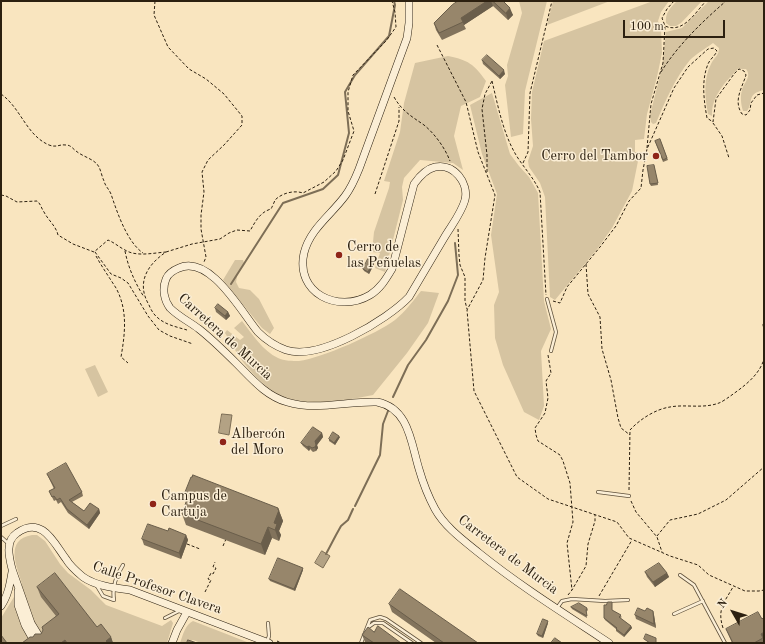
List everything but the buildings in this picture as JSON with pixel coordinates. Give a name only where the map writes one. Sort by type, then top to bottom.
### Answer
[{"type":"main road","points":[[409,1],[410,23],[407,38],[354,182],[344,197],[314,231],[308,242],[304,254],[303,265],[305,274],[312,289],[323,298],[344,303],[364,298],[379,288],[392,269],[414,184],[428,170],[440,167],[450,169]]},
{"type":"main road","name":"Carretera de Murcia","points":[[450,169],[458,175],[464,184],[465,189],[464,201],[457,217],[409,297],[400,307],[360,332],[320,349],[300,352],[288,350],[268,341],[212,275],[202,268],[191,266],[183,266],[174,270],[166,278],[164,289],[165,298],[170,307],[181,317],[198,328],[259,385],[276,398],[295,404],[316,406],[377,402],[396,410],[410,432],[419,470],[429,499],[442,521],[461,539],[520,584],[609,643]]},
{"type":"main road","name":"Calle Profesor Clavera","points":[[9,545],[11,539],[16,533],[29,528],[37,528],[51,536],[72,567],[84,577],[96,584],[130,590],[268,643]]},
{"type":"main road","points":[[9,545],[8,549],[12,569],[39,642]]},
{"type":"main road","points":[[1,606],[5,601],[10,585],[12,569]]},
{"type":"main road","points":[[172,643],[184,611]]},
{"type":"lane","points":[[547,300],[556,332],[551,351]]},
{"type":"lane","points":[[598,492],[629,496]]},
{"type":"lane","points":[[1,526],[16,519]]},
{"type":"lane","points":[[1,537],[9,545]]},
{"type":"lane","points":[[96,584],[103,596],[114,600],[113,588],[123,565]]},
{"type":"lane","points":[[680,575],[694,585],[725,643]]},
{"type":"lane","points":[[556,608],[562,601],[572,599],[596,601],[628,600]]},
{"type":"lane","points":[[674,614],[703,601]]},
{"type":"lane","points":[[165,618],[184,611]]},
{"type":"lane","points":[[361,643],[370,620],[380,617],[386,619],[421,643]]},
{"type":"lane","points":[[268,623],[268,643]]},
{"type":"lane","points":[[366,628],[374,623],[383,623],[412,643]]},
{"type":"path","points":[[155,1],[154,15],[168,47],[189,69],[206,79],[224,94],[242,116],[242,125],[208,160],[202,172],[204,192],[201,230],[206,257],[202,268]]},
{"type":"path","points":[[94,252],[108,240],[114,242],[125,251],[138,255],[143,253],[166,252],[192,244],[220,239],[237,230],[250,231],[260,216],[266,210],[271,209],[276,200],[286,194],[297,191],[303,193],[324,182],[336,171],[343,160],[354,131],[348,111],[348,92],[353,75],[386,41],[396,27],[392,1]]},
{"type":"path","points":[[522,164],[528,152],[530,94],[552,1]]},
{"type":"path","points":[[487,173],[488,155],[482,108],[485,94],[492,81],[507,135],[516,155],[536,182],[540,192],[547,300],[560,303],[567,286],[616,226],[629,201],[641,188],[647,149],[651,104],[662,63],[665,26],[662,18],[674,1]]},
{"type":"path","points":[[665,26],[671,29],[679,28],[688,21],[706,1]]},
{"type":"path","points":[[659,74],[671,56],[710,15],[726,1]]},
{"type":"path","points":[[437,45],[466,102],[478,152],[495,195],[483,280],[467,310]]},
{"type":"path","points":[[647,149],[674,88],[688,67],[708,49],[714,48],[717,51],[716,55],[709,62],[705,76],[704,90],[707,118],[713,122],[722,136],[729,158]]},
{"type":"path","points":[[713,122],[716,99],[739,69],[744,71],[746,75],[739,96],[738,109],[742,114],[746,115],[750,110],[751,103],[757,95],[764,93]]},
{"type":"path","points":[[375,194],[399,121],[399,107],[394,97],[387,93]]},
{"type":"path","points":[[1,94],[17,110],[28,128],[48,145],[57,147],[64,144],[70,145],[78,153],[99,166],[105,185],[111,193],[118,217],[131,240],[143,253]]},
{"type":"path","points":[[399,107],[426,126],[438,140],[449,156],[450,169]]},
{"type":"path","points":[[1,195],[17,202],[36,201],[41,204],[58,235],[73,244],[94,252],[111,274],[121,278],[128,284],[158,330],[193,344]]},
{"type":"path","points":[[457,217],[460,265],[465,277],[465,301],[474,391],[517,477],[548,499],[617,522],[629,538],[662,553],[698,566],[709,575],[745,591],[764,590]]},
{"type":"path","points":[[125,251],[129,266],[144,298],[158,319],[169,325],[190,330]]},
{"type":"path","points":[[94,252],[116,288],[122,303],[125,334],[121,357],[128,363]]},
{"type":"path","points":[[144,298],[144,283],[148,269],[154,261],[166,252]]},
{"type":"path","points":[[586,263],[588,294],[600,318],[602,349],[611,380],[618,418],[621,428],[630,436]]},
{"type":"path","points":[[764,319],[764,329]]},
{"type":"path","points":[[551,351],[548,354],[551,373],[546,381],[548,398],[545,413],[536,428],[536,435],[538,441],[560,455],[570,483],[573,522],[567,543],[572,590]]},
{"type":"path","points":[[662,553],[657,536],[636,512],[629,496],[630,430],[636,424],[657,411],[670,407],[699,406],[719,403],[745,386],[762,367],[764,359]]},
{"type":"path","points":[[657,536],[670,520],[698,514],[726,500],[764,467]]},
{"type":"path","points":[[562,601],[572,590],[586,566],[588,544],[595,521],[595,515]]},
{"type":"path","points":[[223,546],[227,535]]},
{"type":"path","points":[[596,601],[633,540]]},
{"type":"path","points":[[188,544],[200,548]]},
{"type":"path","points":[[206,592],[211,580],[208,579],[216,568],[213,567],[215,562]]},
{"type":"path","points":[[724,631],[720,617],[722,606],[734,586]]},
{"type":"shaded area","points":[[519,1],[547,1],[525,91],[523,134],[511,137],[505,85],[508,76],[507,65],[522,13]]},
{"type":"shaded area","points":[[553,1],[610,1],[547,25]]},
{"type":"shaded area","points":[[653,1],[669,1],[661,12],[658,21],[661,29],[662,53],[647,114],[644,139],[635,140],[635,152],[642,152],[638,161],[632,191],[612,228],[598,248],[555,300],[550,297],[545,197],[540,183],[529,167],[528,161],[533,146],[531,119],[532,92],[544,41]]},
{"type":"shaded area","points":[[677,1],[702,1],[681,23],[676,26],[670,26],[666,23],[666,16],[670,8]]},
{"type":"shaded area","points":[[709,1],[764,1],[764,90],[758,92],[751,98],[747,111],[743,111],[741,92],[747,80],[748,72],[746,69],[738,69],[728,79],[716,96],[712,109],[712,116],[708,114],[706,82],[708,70],[718,53],[719,48],[713,43],[690,60],[671,90],[656,123],[653,124],[651,122],[650,115],[662,68],[666,32],[682,28]]},
{"type":"shaded area","points":[[448,56],[466,61],[478,70],[486,81],[480,97],[461,106],[454,136],[463,170],[453,163],[420,160],[404,178],[402,187],[403,200],[385,272],[375,268],[380,253],[372,252],[374,232],[389,188],[390,182],[384,181],[400,132],[404,103],[415,63]]},
{"type":"shaded area","points":[[492,93],[510,154],[529,177],[538,193],[544,301],[551,329],[541,351],[544,406],[539,420],[524,412],[503,365],[495,338],[494,305],[499,292],[491,235],[497,194],[482,154],[470,105]]},
{"type":"shaded area","points":[[235,260],[243,260],[244,263],[238,272],[236,282],[239,288],[250,290],[259,299],[274,328],[270,334],[262,328],[223,280]]},
{"type":"shaded area","points":[[421,291],[439,293],[428,323],[407,353],[373,395],[327,402],[304,401],[282,396],[266,386],[251,372],[240,359],[225,333],[227,330],[240,340],[244,337],[234,328],[242,321],[267,351],[280,359],[299,361],[309,359],[348,345],[386,326],[402,314]]},
{"type":"shaded area","points":[[95,365],[108,392],[98,397],[85,369]]},
{"type":"shaded area","points":[[222,414],[232,415],[229,435],[219,433]]},
{"type":"shaded area","points":[[37,535],[45,541],[60,564],[68,573],[91,590],[106,605],[162,626],[171,620],[173,623],[167,643],[1,643],[1,618],[22,584],[16,562],[15,548],[18,542],[23,538]]},
{"type":"shaded area","points":[[322,551],[330,556],[323,568],[315,563]]},
{"type":"shaded area","points":[[193,621],[247,642],[201,643],[193,640],[186,643],[180,643],[186,628]]},
{"type":"waterway","points":[[231,284],[283,203],[323,189],[338,175],[349,133],[345,92],[355,75],[389,36],[395,5],[394,1]]},
{"type":"waterway","points":[[393,397],[408,365],[426,340],[448,301],[458,275],[455,243]]},
{"type":"waterway","points":[[355,506],[380,455],[383,424],[388,411]]},
{"type":"waterway","points":[[326,554],[341,526],[348,520],[353,509]]},
{"type":"place","name":"Cerro del Tambor","points":[[656,156]]},
{"type":"place","name":"Cerro de las Peñuelas","points":[[339,255]]},
{"type":"place","name":"Albercón del Moro","points":[[223,442]]},
{"type":"place","name":"Campus de Cartuja","points":[[153,504]]}]
